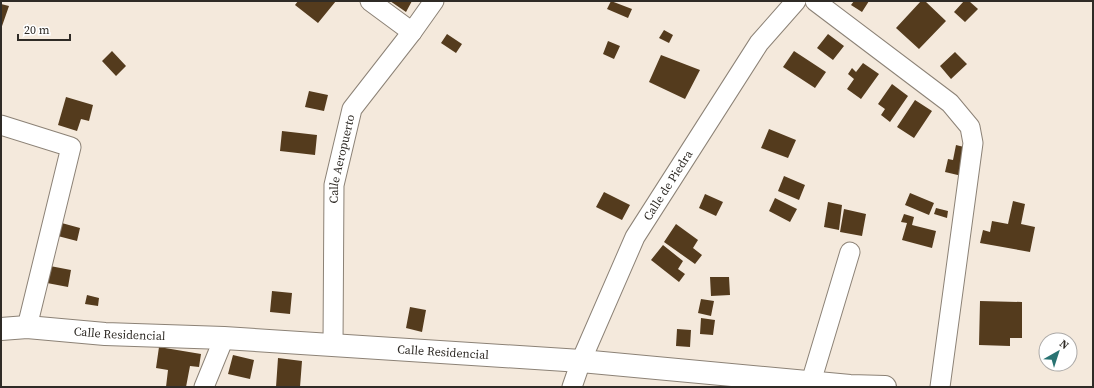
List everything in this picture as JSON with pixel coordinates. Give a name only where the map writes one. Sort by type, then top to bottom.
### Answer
[{"type":"main road","name":"Calle Residencial","points":[[1,329],[27,327],[105,334],[224,338],[581,361],[850,386],[885,387]]},
{"type":"street","points":[[370,1],[412,32]]},
{"type":"street","name":"Calle Aeropuerto","points":[[333,345],[334,185],[352,109],[412,32],[434,1]]},
{"type":"street","name":"Calle de Piedra","points":[[572,387],[581,361],[635,237],[759,43],[796,1]]},
{"type":"street","points":[[815,1],[950,103],[970,128],[973,143],[940,387]]},
{"type":"street","points":[[1,125],[71,147],[27,327]]},
{"type":"street","points":[[811,382],[850,252]]},
{"type":"street","points":[[204,387],[224,338]]},
{"type":"building","points":[[298,1],[336,1],[318,23],[295,5]]},
{"type":"building","points":[[390,1],[412,1],[406,12]]},
{"type":"building","points":[[611,1],[632,9],[628,18],[607,9]]},
{"type":"building","points":[[854,1],[869,1],[862,12],[851,5]]},
{"type":"building","points":[[921,1],[925,1],[946,21],[919,49],[896,28]]},
{"type":"building","points":[[964,1],[969,1],[978,9],[965,22],[954,12]]},
{"type":"building","points":[[1,4],[9,6],[1,29]]},
{"type":"building","points":[[664,30],[673,35],[669,43],[659,38]]},
{"type":"building","points":[[447,34],[462,44],[456,53],[441,43]]},
{"type":"building","points":[[828,34],[844,46],[833,60],[817,48]]},
{"type":"building","points":[[608,41],[620,46],[614,59],[603,54]]},
{"type":"building","points":[[112,51],[126,66],[116,76],[102,61]]},
{"type":"building","points":[[794,51],[826,72],[815,88],[783,67]]},
{"type":"building","points":[[955,52],[967,64],[951,79],[940,66]]},
{"type":"building","points":[[661,55],[700,70],[685,99],[649,82]]},
{"type":"building","points":[[863,63],[879,74],[861,99],[847,89],[854,79],[848,74],[852,68],[856,72]]},
{"type":"building","points":[[892,84],[908,96],[890,122],[881,115],[885,109],[878,104]]},
{"type":"building","points":[[309,91],[328,95],[324,111],[305,107]]},
{"type":"building","points":[[66,97],[93,105],[89,121],[81,119],[77,131],[58,125]]},
{"type":"building","points":[[915,100],[932,111],[914,138],[897,127]]},
{"type":"building","points":[[769,129],[796,140],[788,158],[761,148]]},
{"type":"building","points":[[282,131],[317,135],[315,155],[280,151]]},
{"type":"building","points":[[956,145],[968,148],[962,176],[945,172],[948,159],[953,160]]},
{"type":"building","points":[[784,176],[805,185],[799,200],[778,191]]},
{"type":"building","points":[[604,192],[630,205],[622,220],[596,207]]},
{"type":"building","points":[[910,193],[934,203],[929,215],[905,205]]},
{"type":"building","points":[[705,194],[723,202],[716,216],[699,208]]},
{"type":"building","points":[[775,198],[797,209],[790,222],[769,211]]},
{"type":"building","points":[[1013,201],[1025,204],[1021,224],[1035,227],[1030,252],[980,243],[983,230],[990,232],[992,221],[1008,224]]},
{"type":"building","points":[[828,202],[842,205],[839,230],[824,227]]},
{"type":"building","points":[[936,208],[948,211],[947,218],[934,214]]},
{"type":"building","points":[[844,209],[866,214],[862,236],[840,232]]},
{"type":"building","points":[[904,214],[914,217],[912,225],[936,231],[932,248],[902,240],[907,223],[901,222]]},
{"type":"building","points":[[58,222],[80,228],[77,241],[54,235]]},
{"type":"building","points":[[676,224],[698,240],[693,248],[702,255],[695,264],[664,242]]},
{"type":"building","points":[[663,245],[683,261],[678,269],[685,274],[679,282],[651,260]]},
{"type":"building","points":[[50,266],[71,270],[68,287],[47,283]]},
{"type":"building","points":[[710,277],[729,277],[730,295],[711,296]]},
{"type":"building","points":[[272,291],[292,293],[290,314],[270,312]]},
{"type":"building","points":[[87,295],[99,298],[98,306],[85,304]]},
{"type":"building","points":[[701,299],[714,301],[711,316],[698,313]]},
{"type":"building","points":[[980,301],[1022,302],[1022,338],[1010,338],[1010,346],[979,345]]},
{"type":"building","points":[[410,307],[426,310],[422,332],[406,328]]},
{"type":"building","points":[[701,318],[715,320],[713,335],[700,334]]},
{"type":"building","points":[[677,329],[691,330],[690,347],[676,346]]},
{"type":"building","points":[[159,347],[201,354],[199,367],[190,366],[186,387],[166,387],[168,370],[156,368]]},
{"type":"building","points":[[233,355],[254,360],[250,379],[228,374]]},
{"type":"building","points":[[278,358],[302,361],[300,387],[276,387]]}]
